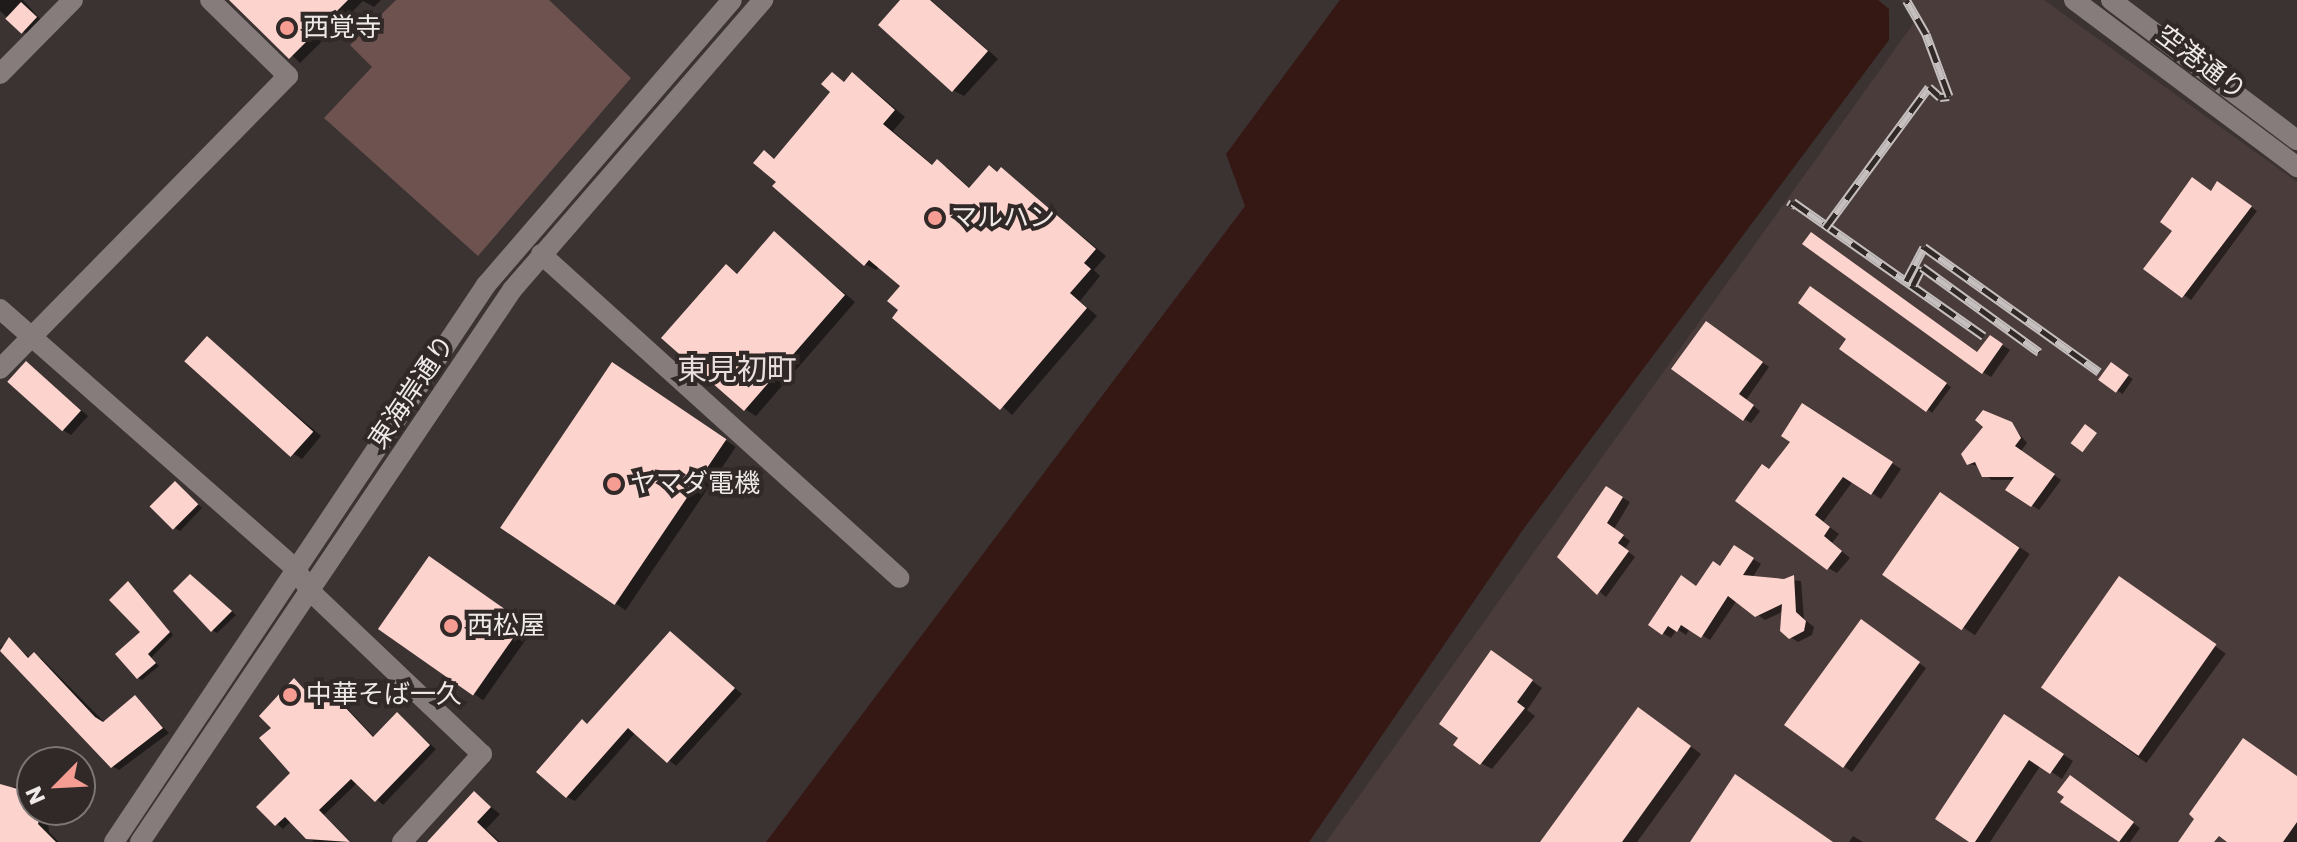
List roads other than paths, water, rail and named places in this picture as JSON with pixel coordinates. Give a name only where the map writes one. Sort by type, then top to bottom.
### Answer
[{"type":"street","points":[[0,74],[73,0]]},
{"type":"street","points":[[0,369],[288,76],[210,0]]},
{"type":"street","name":"東海岸通り","points":[[114,842],[500,266],[732,0]]},
{"type":"street","name":"東海岸通り","points":[[140,842],[541,254],[763,0]]},
{"type":"street","name":"空港通り","points":[[2074,0],[2297,167]]},
{"type":"street","points":[[2111,0],[2297,140]]},
{"type":"street","points":[[541,254],[899,578]]},
{"type":"street","points":[[0,309],[296,569],[310,591],[482,754],[402,842]]},
{"type":"railway","points":[[1825,228],[1929,87],[1940,97],[1949,96],[1926,34],[1906,0]]},
{"type":"railway","points":[[1790,207],[1793,202],[1984,336]]},
{"type":"railway","points":[[1906,281],[1924,247],[2099,372]]},
{"type":"railway","points":[[1913,285],[1922,267],[2039,352]]},
{"type":"place","name":"西覚寺","points":[[287,28]]},
{"type":"place","name":"マルハン","points":[[935,218]]},
{"type":"place","name":"ヤマダ電機","points":[[614,484]]},
{"type":"place","name":"西松屋","points":[[451,626]]},
{"type":"place","name":"中華そば一久","points":[[290,695]]},
{"type":"district","name":"東見初町","points":[[737,370]]}]
